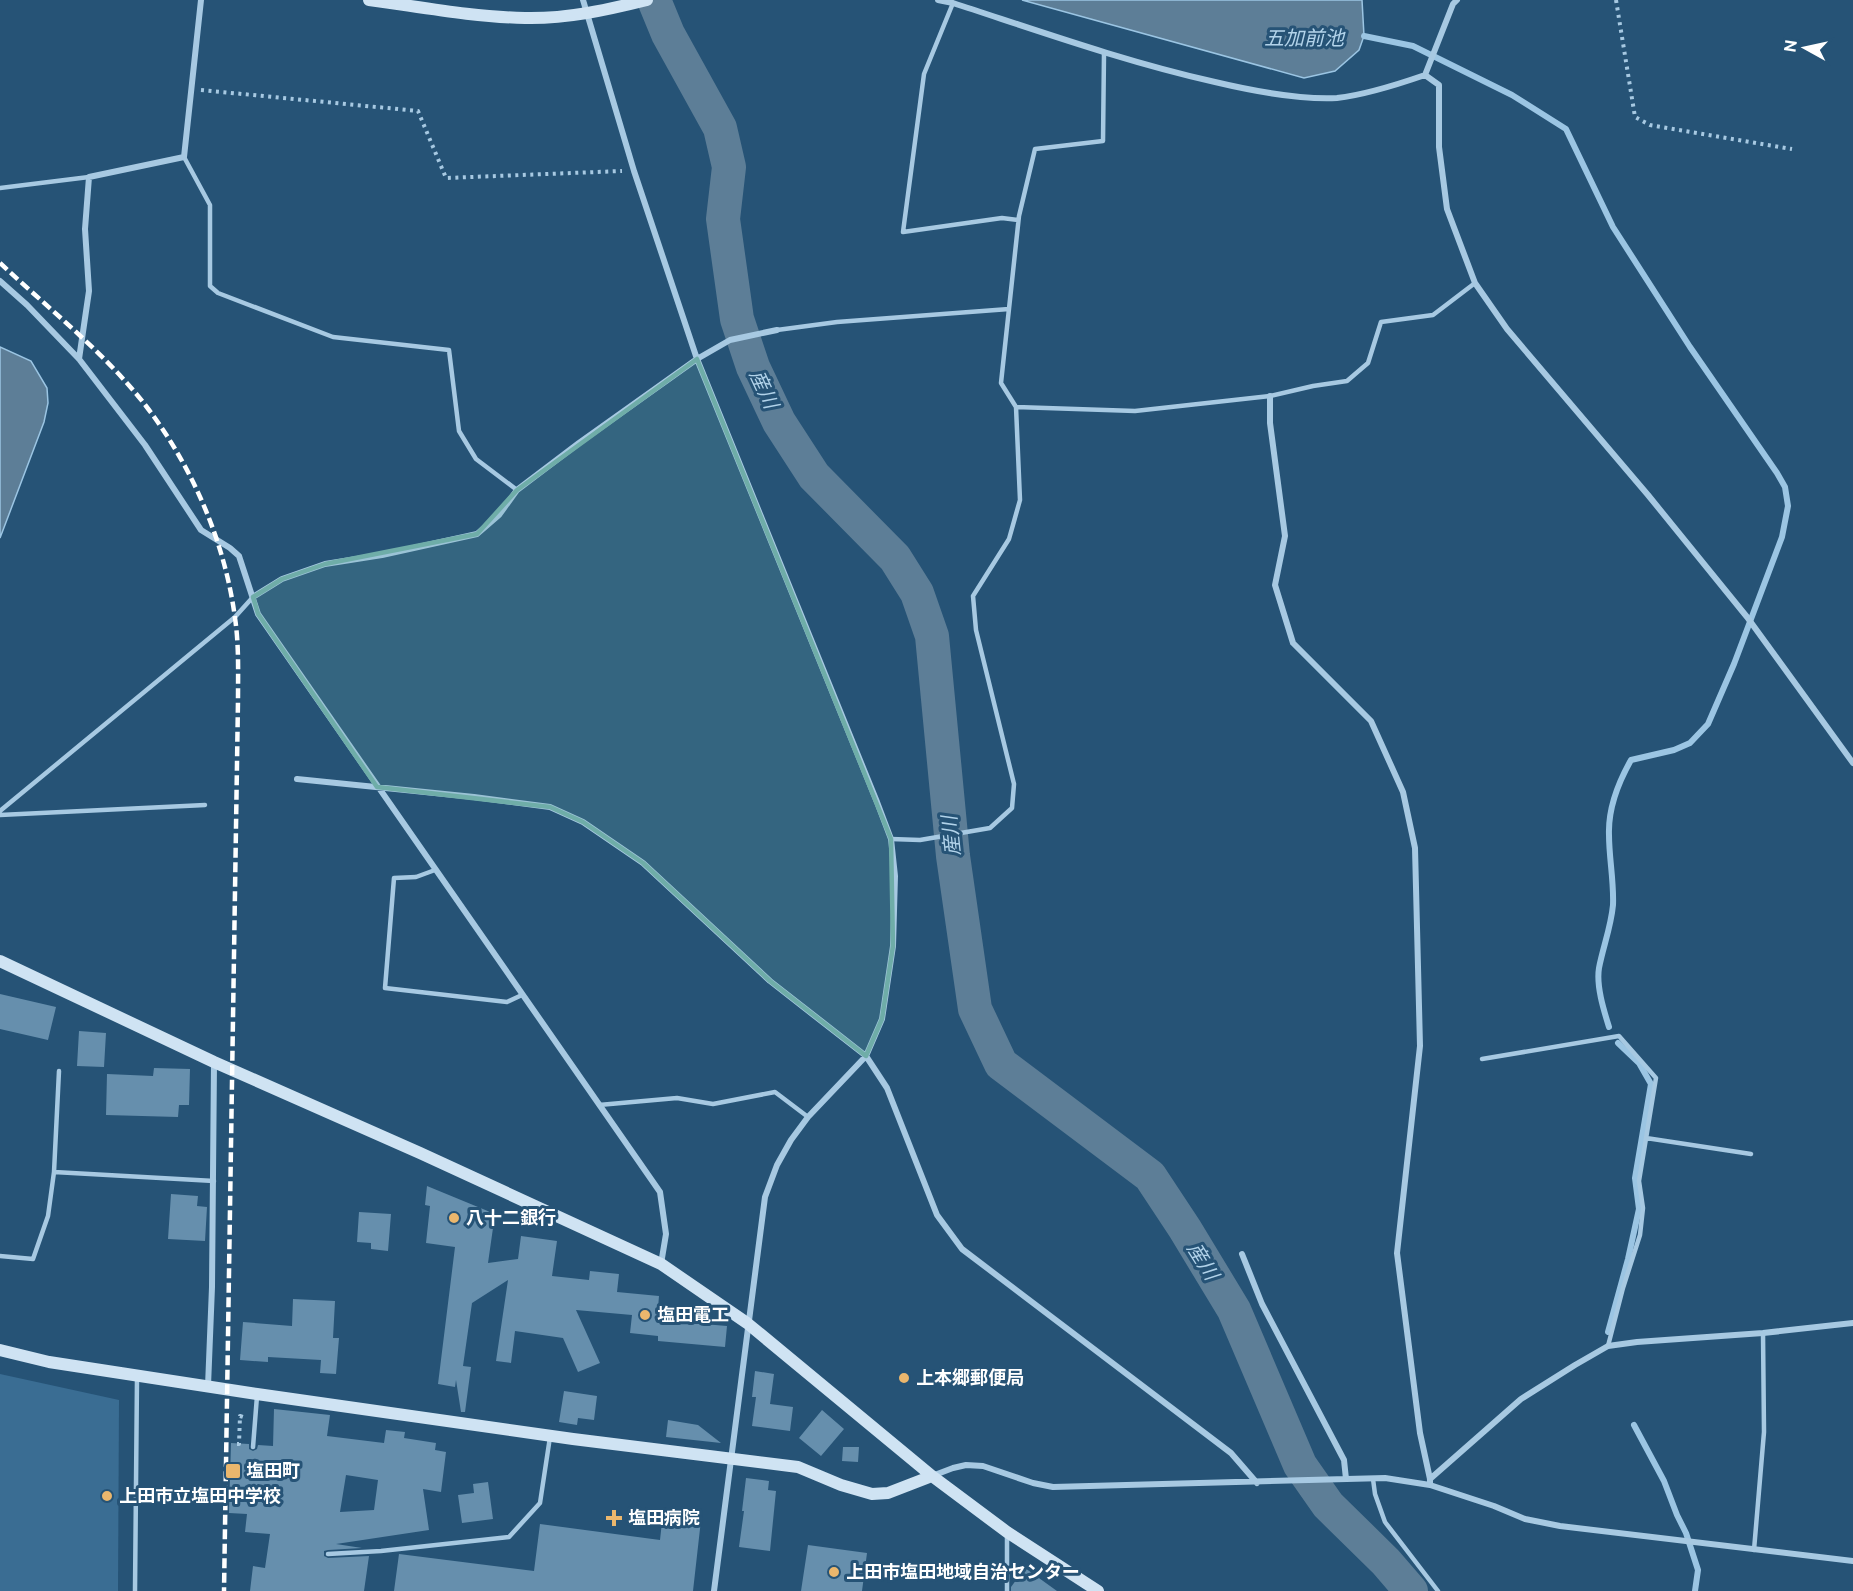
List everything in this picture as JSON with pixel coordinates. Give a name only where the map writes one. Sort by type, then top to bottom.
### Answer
[{"type":"street","points":[[79,359],[89,291],[85,229],[89,177],[184,157],[201,0]]},
{"type":"street","points":[[369,0],[475,15],[526,18],[587,13],[647,0]]},
{"type":"street","points":[[583,0],[634,171],[697,359],[891,840],[895,876],[893,946],[882,1018],[866,1056],[808,1117],[791,1140],[777,1165],[765,1197],[714,1591]]},
{"type":"street","points":[[938,0],[1170,72],[1245,89],[1295,96],[1337,98],[1379,89],[1425,75]]},
{"type":"street","points":[[1425,75],[1453,4],[1457,0]]},
{"type":"street","points":[[1425,75],[1439,85],[1439,147],[1447,209],[1475,284],[1507,329],[1648,495],[1747,617],[1853,763]]},
{"type":"street","points":[[0,281],[27,304],[79,359],[145,445],[201,530],[231,548],[239,556],[258,614],[660,1192],[666,1234],[661,1264]]},
{"type":"street","points":[[254,597],[282,579],[325,564],[382,555],[477,534],[498,515],[517,490],[697,359],[730,340],[777,330]]},
{"type":"street","points":[[1270,396],[1270,423],[1285,536],[1275,585],[1293,643],[1371,721],[1403,792],[1415,848],[1420,1046],[1397,1253],[1420,1433],[1430,1482]]},
{"type":"street","points":[[297,779],[550,807],[583,822],[644,863],[770,981],[866,1056],[887,1088],[937,1215],[962,1249],[1231,1453],[1257,1483]]},
{"type":"street","points":[[0,961],[213,1062],[420,1153],[661,1264],[747,1323],[932,1476],[1007,1532],[1098,1591]]},
{"type":"street","points":[[208,1386],[214,1181],[213,1062]]},
{"type":"street","points":[[1242,1254],[1262,1304],[1344,1460],[1343,1479]]},
{"type":"street","points":[[1430,1482],[1521,1399],[1608,1346],[1853,1323]]},
{"type":"street","points":[[0,1350],[49,1362],[257,1394],[550,1436],[798,1467],[841,1485],[872,1494],[888,1493],[966,1465],[983,1466],[1033,1483],[1053,1487],[1385,1478],[1430,1482],[1525,1519],[1853,1561]]},
{"type":"lane","points":[[952,3],[924,74],[903,232],[1002,218],[1018,220]]},
{"type":"lane","points":[[891,840],[920,840],[990,828],[1012,808],[1014,784],[976,630],[973,596],[1009,539],[1020,500],[1016,407],[1001,383],[1018,220],[1035,149],[1103,141],[1104,52]]},
{"type":"lane","points":[[184,157],[210,205],[210,286],[218,293],[333,338],[449,350],[459,431],[476,459],[517,490]]},
{"type":"lane","points":[[0,188],[89,177]]},
{"type":"lane","points":[[1016,407],[1135,411],[1270,396],[1347,381],[1368,363],[1381,322],[1433,315],[1475,284]]},
{"type":"lane","points":[[777,330],[837,322],[1009,309]]},
{"type":"lane","points":[[0,813],[235,617],[254,597]]},
{"type":"lane","points":[[0,813],[205,805]]},
{"type":"lane","points":[[435,870],[416,877],[394,878],[385,988],[507,1002],[522,995]]},
{"type":"lane","points":[[1482,1059],[1618,1036],[1656,1078],[1639,1181],[1642,1208],[1640,1235],[1608,1346]]},
{"type":"lane","points":[[0,1256],[33,1259],[48,1216],[54,1172],[59,1071]]},
{"type":"lane","points":[[599,1106],[677,1098],[713,1104],[775,1092],[808,1117]]},
{"type":"lane","points":[[1646,1138],[1751,1154]]},
{"type":"lane","points":[[54,1172],[214,1181]]},
{"type":"lane","points":[[1754,1550],[1764,1432],[1763,1333]]},
{"type":"lane","points":[[135,1591],[137,1375]]},
{"type":"lane","points":[[253,1447],[257,1394]]},
{"type":"lane","points":[[328,1554],[381,1551],[509,1537],[540,1503],[550,1436]]},
{"type":"lane","points":[[1373,1479],[1375,1494],[1385,1522],[1438,1591]]},
{"type":"lane","points":[[1007,1532],[1007,1591]]},
{"type":"path","points":[[1616,0],[1635,117],[1650,125],[1792,149]]},
{"type":"path","points":[[192,89],[418,111],[446,178],[634,171]]},
{"type":"highlighted area","points":[[697,359],[891,839],[893,946],[882,1019],[866,1056],[770,981],[643,863],[583,822],[550,807],[377,787],[258,614],[253,597],[282,579],[325,564],[477,534],[517,490]]},
{"type":"shaded area","points":[[0,1374],[119,1400],[118,1591],[0,1591]]},
{"type":"water","name":"五加前池","points":[[1022,0],[1362,0],[1364,36],[1359,50],[1335,71],[1304,78]]},
{"type":"water","points":[[0,347],[31,361],[47,388],[48,403],[44,422],[0,538]]},
{"type":"building","points":[[0,994],[56,1007],[48,1040],[0,1029]]},
{"type":"building","points":[[79,1031],[106,1033],[104,1067],[77,1066]]},
{"type":"building","points":[[154,1068],[190,1069],[189,1105],[179,1105],[178,1117],[106,1115],[107,1074],[153,1076]]},
{"type":"building","points":[[427,1186],[495,1214],[488,1263],[518,1259],[521,1236],[557,1241],[552,1276],[589,1280],[590,1271],[619,1274],[617,1292],[659,1296],[657,1320],[727,1326],[725,1347],[658,1341],[658,1336],[630,1333],[632,1315],[576,1310],[600,1363],[578,1372],[563,1338],[515,1331],[511,1363],[496,1361],[508,1280],[472,1303],[463,1366],[471,1367],[465,1412],[461,1412],[456,1380],[455,1387],[438,1384],[455,1247],[426,1243],[430,1206],[425,1205]]},
{"type":"building","points":[[171,1194],[198,1196],[197,1206],[207,1207],[205,1241],[168,1239]]},
{"type":"building","points":[[359,1212],[391,1214],[388,1251],[371,1249],[371,1243],[357,1242]]},
{"type":"building","points":[[293,1299],[335,1301],[333,1338],[339,1338],[336,1374],[320,1373],[321,1360],[268,1357],[268,1362],[240,1360],[243,1322],[292,1326]]},
{"type":"building","points":[[755,1371],[774,1374],[770,1404],[793,1407],[790,1431],[752,1426],[756,1397],[752,1397]]},
{"type":"building","points":[[564,1391],[597,1396],[594,1420],[578,1418],[577,1425],[559,1422]]},
{"type":"building","points":[[274,1409],[330,1415],[327,1436],[384,1443],[386,1430],[405,1432],[404,1438],[436,1443],[435,1450],[446,1452],[441,1492],[423,1489],[429,1530],[336,1544],[362,1548],[324,1551],[324,1556],[328,1558],[369,1556],[364,1591],[250,1591],[253,1566],[265,1568],[270,1534],[245,1532],[247,1514],[229,1513],[231,1443],[249,1444],[249,1449],[253,1451],[258,1445],[273,1446]],"holes":[[[346,1475],[378,1480],[374,1510],[340,1512]]]},
{"type":"building","points":[[822,1410],[844,1429],[821,1456],[799,1438]]},
{"type":"building","points":[[668,1420],[698,1425],[721,1443],[666,1437]]},
{"type":"building","points":[[843,1447],[859,1447],[858,1462],[842,1461]]},
{"type":"building","points":[[746,1478],[769,1481],[768,1490],[776,1491],[770,1551],[739,1547]]},
{"type":"building","points":[[488,1482],[493,1519],[462,1523],[458,1495],[474,1493],[473,1484]]},
{"type":"building","points":[[672,1516],[701,1520],[693,1591],[394,1591],[399,1554],[534,1571],[540,1524],[660,1540],[662,1522],[671,1524]]},
{"type":"building","name":"上田市塩田地域自治センター","points":[[808,1545],[867,1553],[862,1591],[801,1591]]},
{"type":"building","points":[[1025,1568],[1057,1591],[1011,1591],[1011,1587]]},
{"type":"waterway","name":"産川","points":[[654,0],[668,34],[720,128],[729,167],[723,219],[737,319],[753,367],[779,422],[814,476],[895,558],[917,593],[932,636],[953,856],[975,1009],[1001,1064],[1150,1176],[1234,1310],[1300,1465],[1328,1505],[1386,1562],[1411,1591]]},
{"type":"waterway","points":[[1364,36],[1413,46],[1512,95],[1566,129],[1613,227],[1690,347],[1785,487],[1788,506],[1782,537],[1734,664],[1708,724],[1690,743],[1674,750],[1631,760],[1615,796],[1609,825],[1613,905],[1598,975],[1601,998],[1609,1027]]},
{"type":"waterway","points":[[1608,1332],[1639,1209],[1635,1178],[1651,1084],[1639,1063],[1618,1043]]},
{"type":"waterway","points":[[1634,1425],[1664,1481],[1686,1533],[1698,1570],[1695,1591]]},
{"type":"railway","points":[[0,263],[113,368],[163,429],[192,479],[215,533],[235,618],[238,648],[238,700],[224,1591]]},
{"type":"place","name":"八十二銀行","points":[[454,1218]]},
{"type":"place","name":"塩田電工","points":[[645,1315]]},
{"type":"place","name":"上本郷郵便局","points":[[904,1378]]},
{"type":"place","name":"塩田町","points":[[233,1471]]},
{"type":"place","name":"上田市立塩田中学校","points":[[107,1496]]},
{"type":"place","name":"塩田病院","points":[[614,1518]]},
{"type":"place","name":"上田市塩田地域自治センター","points":[[834,1572]]}]
